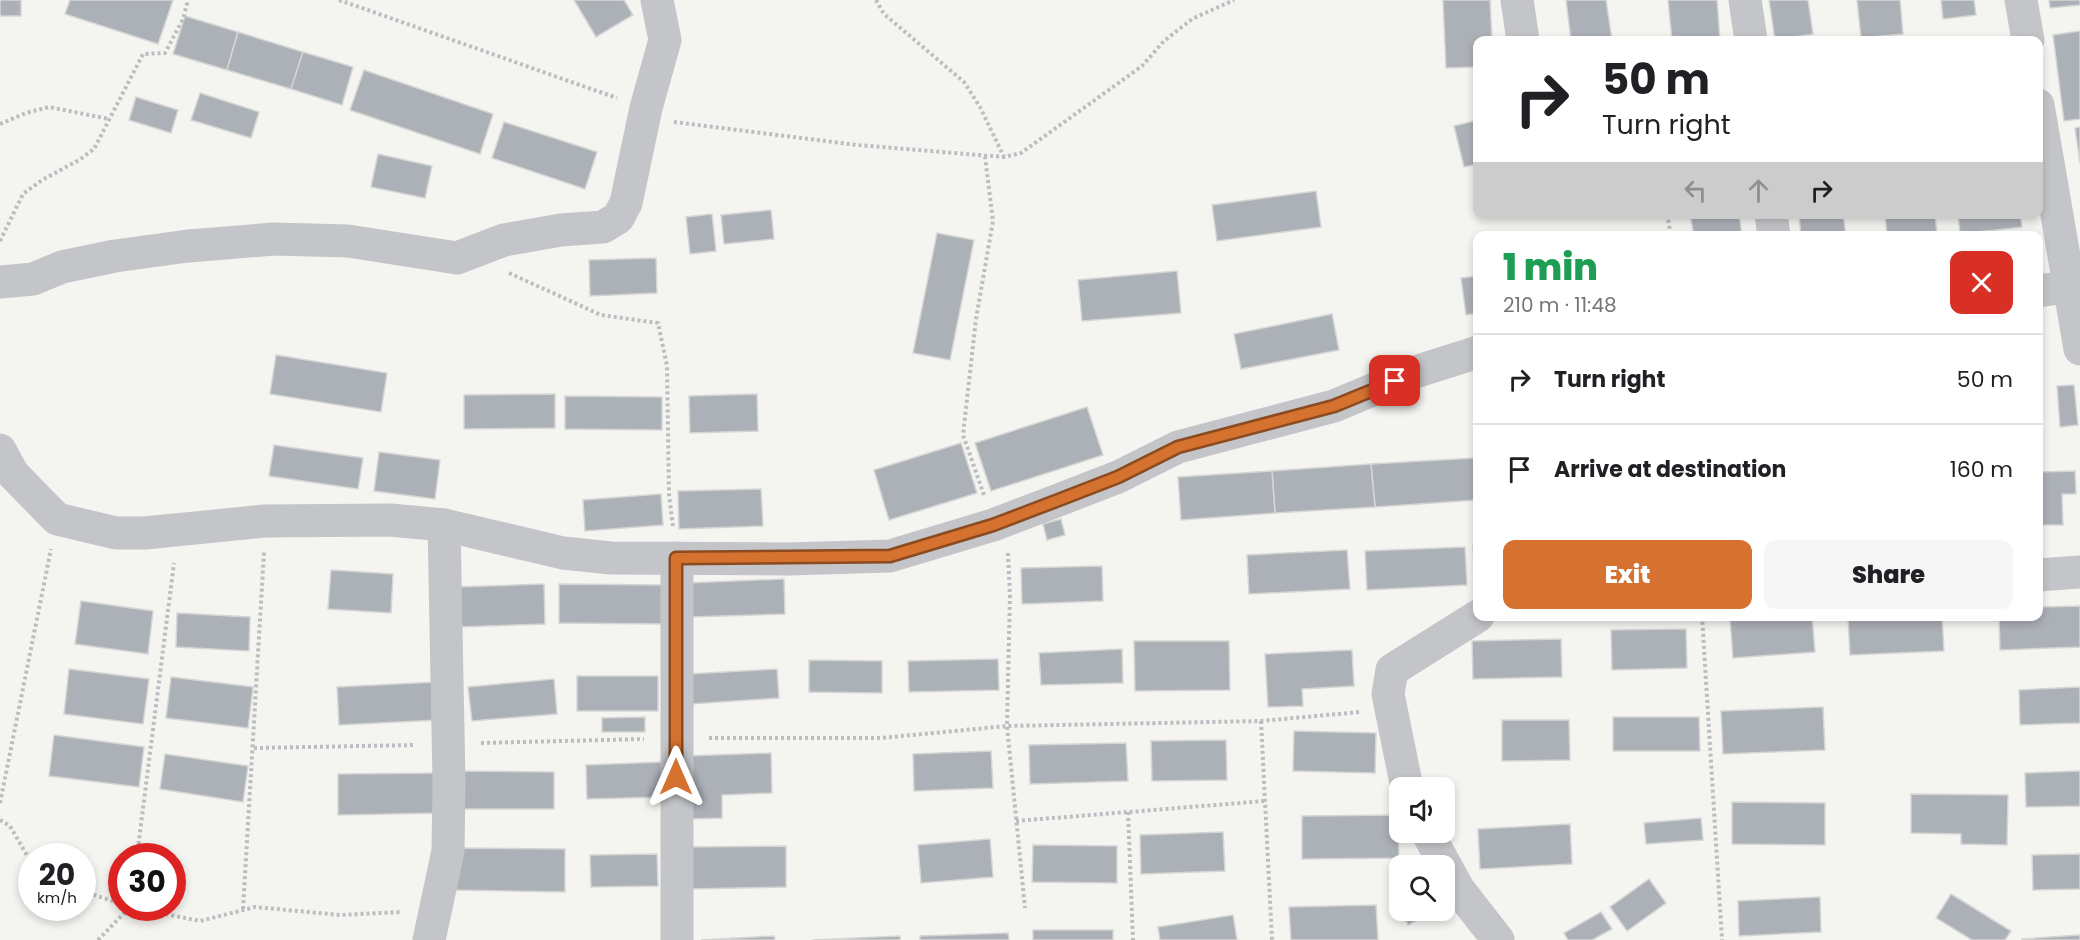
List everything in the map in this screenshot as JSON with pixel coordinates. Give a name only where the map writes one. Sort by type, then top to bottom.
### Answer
[{"type":"street","points":[[0,282],[33,279],[62,267],[115,256],[188,246],[274,239],[348,241],[457,258],[504,240],[561,230],[603,227],[618,218],[626,204],[645,114],[665,40],[657,0]]},
{"type":"street","points":[[1517,0],[1522,36]]},
{"type":"street","points":[[1745,0],[1750,36]]},
{"type":"street","points":[[2021,0],[2027,36]]},
{"type":"street","points":[[2043,143],[2062,288],[2080,349]]},
{"type":"street","points":[[0,450],[13,474],[57,519],[117,533],[145,534],[265,521],[390,519],[444,525],[563,553],[611,558],[890,556],[1000,522],[1118,477],[1178,447],[1334,406],[1415,372],[1473,354]]},
{"type":"street","points":[[432,926],[448,852],[444,525]]},
{"type":"street","points":[[676,558],[677,940]]},
{"type":"street","points":[[2043,575],[2080,572]]},
{"type":"street","points":[[1405,777],[1388,694],[1392,670],[1473,619]]},
{"type":"street","points":[[1433,843],[1459,890],[1498,940]]},
{"type":"path","points":[[0,241],[23,194],[50,174],[79,160],[94,149],[143,54],[165,52],[183,19],[188,0]]},
{"type":"path","points":[[339,0],[645,114],[857,145],[1004,157],[1021,153],[1142,66],[1164,41],[1192,19],[1234,0]]},
{"type":"path","points":[[876,0],[884,14],[964,82],[980,107],[1004,157]]},
{"type":"path","points":[[0,124],[26,113],[49,107],[109,119]]},
{"type":"path","points":[[985,156],[993,221],[976,319],[963,435],[1000,522],[1011,595],[1006,726],[1025,908]]},
{"type":"path","points":[[457,258],[501,269],[601,315],[658,323],[667,366],[669,494],[676,558]]},
{"type":"path","points":[[0,803],[57,519]]},
{"type":"path","points":[[243,909],[254,748],[265,521]]},
{"type":"path","points":[[139,843],[178,529]]},
{"type":"path","points":[[1702,621],[1722,940]]},
{"type":"path","points":[[254,748],[676,738],[881,738],[1006,726],[1261,721],[1391,709]]},
{"type":"path","points":[[1261,721],[1272,940]]},
{"type":"path","points":[[1016,821],[1265,801]]},
{"type":"path","points":[[1128,812],[1133,940]]},
{"type":"path","points":[[0,820],[10,826],[20,843]]},
{"type":"path","points":[[186,918],[200,921],[255,907],[432,926]]},
{"type":"path","points":[[98,940],[116,921]]},
{"type":"building","points":[[0,0],[21,0],[21,16],[0,16]]},
{"type":"building","points":[[70,0],[173,0],[158,44],[65,14]]},
{"type":"building","points":[[574,0],[624,0],[633,15],[596,37]]},
{"type":"building","points":[[1443,0],[1490,0],[1492,36],[1473,36],[1473,67],[1446,68]]},
{"type":"building","points":[[1566,0],[1606,0],[1611,36],[1570,36]]},
{"type":"building","points":[[1668,0],[1717,0],[1720,36],[1672,36]]},
{"type":"building","points":[[1769,0],[1808,0],[1813,34],[1774,36]]},
{"type":"building","points":[[1857,0],[1900,0],[1903,34],[1861,36]]},
{"type":"building","points":[[1941,0],[1974,0],[1976,15],[1943,19]]},
{"type":"building","points":[[2049,0],[2080,0],[2080,5],[2050,8]]},
{"type":"building","points":[[185,16],[238,32],[227,70],[173,54]]},
{"type":"building","points":[[2080,31],[2080,119],[2064,121],[2053,35]]},
{"type":"building","points":[[238,32],[303,52],[291,89],[227,70]]},
{"type":"building","points":[[303,52],[353,67],[342,105],[291,89]]},
{"type":"building","points":[[364,70],[493,114],[480,154],[350,110]]},
{"type":"building","points":[[200,93],[259,112],[251,138],[191,120]]},
{"type":"building","points":[[136,97],[178,110],[171,133],[129,120]]},
{"type":"building","points":[[1473,121],[1473,165],[1464,167],[1454,126]]},
{"type":"building","points":[[504,122],[597,152],[585,189],[492,158]]},
{"type":"building","points":[[2080,127],[2080,163],[2075,128]]},
{"type":"building","points":[[378,154],[432,166],[425,198],[371,187]]},
{"type":"building","points":[[1316,191],[1321,227],[1217,241],[1212,205]]},
{"type":"building","points":[[771,210],[774,239],[724,244],[721,215]]},
{"type":"building","points":[[712,214],[716,251],[690,254],[686,217]]},
{"type":"building","points":[[1691,219],[1740,219],[1741,231],[1693,231]]},
{"type":"building","points":[[1799,219],[1844,219],[1845,231],[1801,231]]},
{"type":"building","points":[[1885,219],[1935,219],[1937,231],[1887,231]]},
{"type":"building","points":[[1958,219],[2021,219],[2022,227],[1987,231],[1960,231]]},
{"type":"building","points":[[937,233],[974,240],[950,360],[913,353]]},
{"type":"building","points":[[656,258],[657,293],[590,296],[589,260]]},
{"type":"building","points":[[1177,271],[1181,313],[1082,321],[1078,280]]},
{"type":"building","points":[[1473,277],[1473,314],[1466,315],[1461,278]]},
{"type":"building","points":[[1332,314],[1339,350],[1241,369],[1234,334]]},
{"type":"building","points":[[276,355],[387,373],[381,412],[270,394]]},
{"type":"building","points":[[2074,385],[2078,425],[2060,427],[2057,386]]},
{"type":"building","points":[[555,394],[555,428],[464,429],[464,395]]},
{"type":"building","points":[[757,394],[758,431],[690,433],[689,396]]},
{"type":"building","points":[[565,396],[662,397],[662,430],[565,429]]},
{"type":"building","points":[[1087,407],[1103,455],[991,491],[975,443]]},
{"type":"building","points":[[961,443],[977,493],[889,520],[874,470]]},
{"type":"building","points":[[274,445],[363,458],[358,489],[269,476]]},
{"type":"building","points":[[379,452],[440,460],[435,499],[374,491]]},
{"type":"building","points":[[1473,458],[1473,500],[1375,507],[1371,464]]},
{"type":"building","points":[[1371,464],[1375,507],[1275,513],[1272,471]]},
{"type":"building","points":[[1272,471],[1275,513],[1181,520],[1178,477]]},
{"type":"building","points":[[2075,471],[2076,494],[2062,494],[2063,525],[2043,525],[2043,472]]},
{"type":"building","points":[[761,489],[763,526],[679,529],[678,491]]},
{"type":"building","points":[[661,494],[663,525],[585,531],[583,500]]},
{"type":"building","points":[[1061,519],[1065,535],[1047,540],[1043,524]]},
{"type":"building","points":[[1465,547],[1467,585],[1367,590],[1365,551]]},
{"type":"building","points":[[1347,550],[1350,589],[1249,594],[1247,555]]},
{"type":"building","points":[[1102,566],[1103,601],[1022,604],[1021,568]]},
{"type":"building","points":[[331,570],[393,574],[391,613],[328,609]]},
{"type":"building","points":[[784,579],[785,614],[688,617],[687,583]]},
{"type":"building","points":[[544,584],[545,624],[457,627],[455,587]]},
{"type":"building","points":[[559,584],[665,585],[664,624],[559,623]]},
{"type":"building","points":[[81,601],[153,611],[148,654],[75,644]]},
{"type":"building","points":[[2080,606],[2080,647],[2000,650],[1999,621],[2043,621],[2043,607]]},
{"type":"building","points":[[177,613],[250,617],[249,651],[176,647]]},
{"type":"building","points":[[1730,621],[1812,621],[1815,652],[1733,658]]},
{"type":"building","points":[[1848,621],[1942,621],[1944,651],[1850,655]]},
{"type":"building","points":[[1686,629],[1687,668],[1612,670],[1611,630]]},
{"type":"building","points":[[1561,639],[1562,677],[1473,679],[1472,641]]},
{"type":"building","points":[[1134,641],[1229,641],[1230,690],[1135,691]]},
{"type":"building","points":[[1122,649],[1123,683],[1041,685],[1039,653]]},
{"type":"building","points":[[1352,650],[1354,686],[1302,689],[1303,706],[1268,707],[1265,654]]},
{"type":"building","points":[[998,659],[999,690],[909,692],[908,661]]},
{"type":"building","points":[[809,660],[882,661],[882,693],[809,692]]},
{"type":"building","points":[[69,669],[149,679],[143,724],[64,714]]},
{"type":"building","points":[[777,669],[779,698],[691,704],[689,674]]},
{"type":"building","points":[[577,676],[658,676],[658,711],[577,711]]},
{"type":"building","points":[[171,677],[253,687],[248,728],[166,718]]},
{"type":"building","points":[[554,679],[557,714],[472,721],[468,687]]},
{"type":"building","points":[[436,682],[438,720],[339,725],[337,687]]},
{"type":"building","points":[[2080,687],[2080,723],[2020,725],[2019,690]]},
{"type":"building","points":[[1823,707],[1825,750],[1723,754],[1721,711]]},
{"type":"building","points":[[645,717],[645,732],[602,732],[602,718]]},
{"type":"building","points":[[1613,717],[1699,717],[1700,751],[1613,751]]},
{"type":"building","points":[[1502,720],[1569,720],[1570,760],[1502,761]]},
{"type":"building","points":[[1294,731],[1376,733],[1375,773],[1293,771]]},
{"type":"building","points":[[54,735],[144,747],[139,787],[49,776]]},
{"type":"building","points":[[1226,740],[1227,780],[1152,781],[1151,741]]},
{"type":"building","points":[[1126,743],[1128,781],[1030,784],[1029,745]]},
{"type":"building","points":[[991,751],[993,788],[914,791],[913,754]]},
{"type":"building","points":[[771,753],[772,793],[722,795],[722,818],[688,819],[685,756]]},
{"type":"building","points":[[165,754],[248,766],[243,802],[160,789]]},
{"type":"building","points":[[663,762],[664,797],[587,799],[586,765]]},
{"type":"building","points":[[454,771],[554,772],[554,809],[454,809]]},
{"type":"building","points":[[2080,771],[2080,806],[2026,807],[2025,773]]},
{"type":"building","points":[[441,773],[442,813],[338,815],[338,774]]},
{"type":"building","points":[[1911,794],[2008,795],[2007,845],[1961,844],[1961,834],[1911,833]]},
{"type":"building","points":[[1732,802],[1825,803],[1825,845],[1732,844]]},
{"type":"building","points":[[1389,815],[1389,843],[1399,843],[1399,855],[1389,855],[1389,858],[1302,859],[1302,816]]},
{"type":"building","points":[[1701,818],[1703,840],[1646,844],[1644,823]]},
{"type":"building","points":[[1570,824],[1572,864],[1480,869],[1478,829]]},
{"type":"building","points":[[1223,832],[1225,871],[1141,874],[1140,835]]},
{"type":"building","points":[[990,839],[993,877],[921,883],[918,845]]},
{"type":"building","points":[[1033,845],[1117,846],[1117,883],[1032,882]]},
{"type":"building","points":[[786,846],[786,887],[689,889],[688,847]]},
{"type":"building","points":[[457,848],[565,849],[565,892],[456,890]]},
{"type":"building","points":[[657,854],[658,886],[591,887],[590,855]]},
{"type":"building","points":[[2080,854],[2080,889],[2033,890],[2032,855]]},
{"type":"building","points":[[1649,879],[1666,903],[1627,931],[1610,907]]},
{"type":"building","points":[[1951,894],[2011,931],[2005,940],[1972,940],[1936,918]]},
{"type":"building","points":[[1820,897],[1821,932],[1739,936],[1738,901]]},
{"type":"building","points":[[1376,905],[1378,940],[1291,940],[1289,907]]},
{"type":"building","points":[[1601,912],[1612,929],[1592,940],[1568,940],[1564,933]]},
{"type":"building","points":[[1233,915],[1237,940],[1160,940],[1158,927]]},
{"type":"building","points":[[1033,930],[1113,930],[1113,940],[1033,940]]},
{"type":"building","points":[[1008,933],[1009,940],[920,940],[920,936]]},
{"type":"building","points":[[2080,935],[2080,940],[2022,940],[2022,939]]},
{"type":"building","points":[[774,936],[775,940],[701,940]]},
{"type":"building","points":[[900,936],[900,940],[812,940]]},
{"type":"route","points":[[676,777],[676,558],[788,559],[890,556],[993,525],[1118,477],[1178,447],[1334,406],[1395,381]]}]
